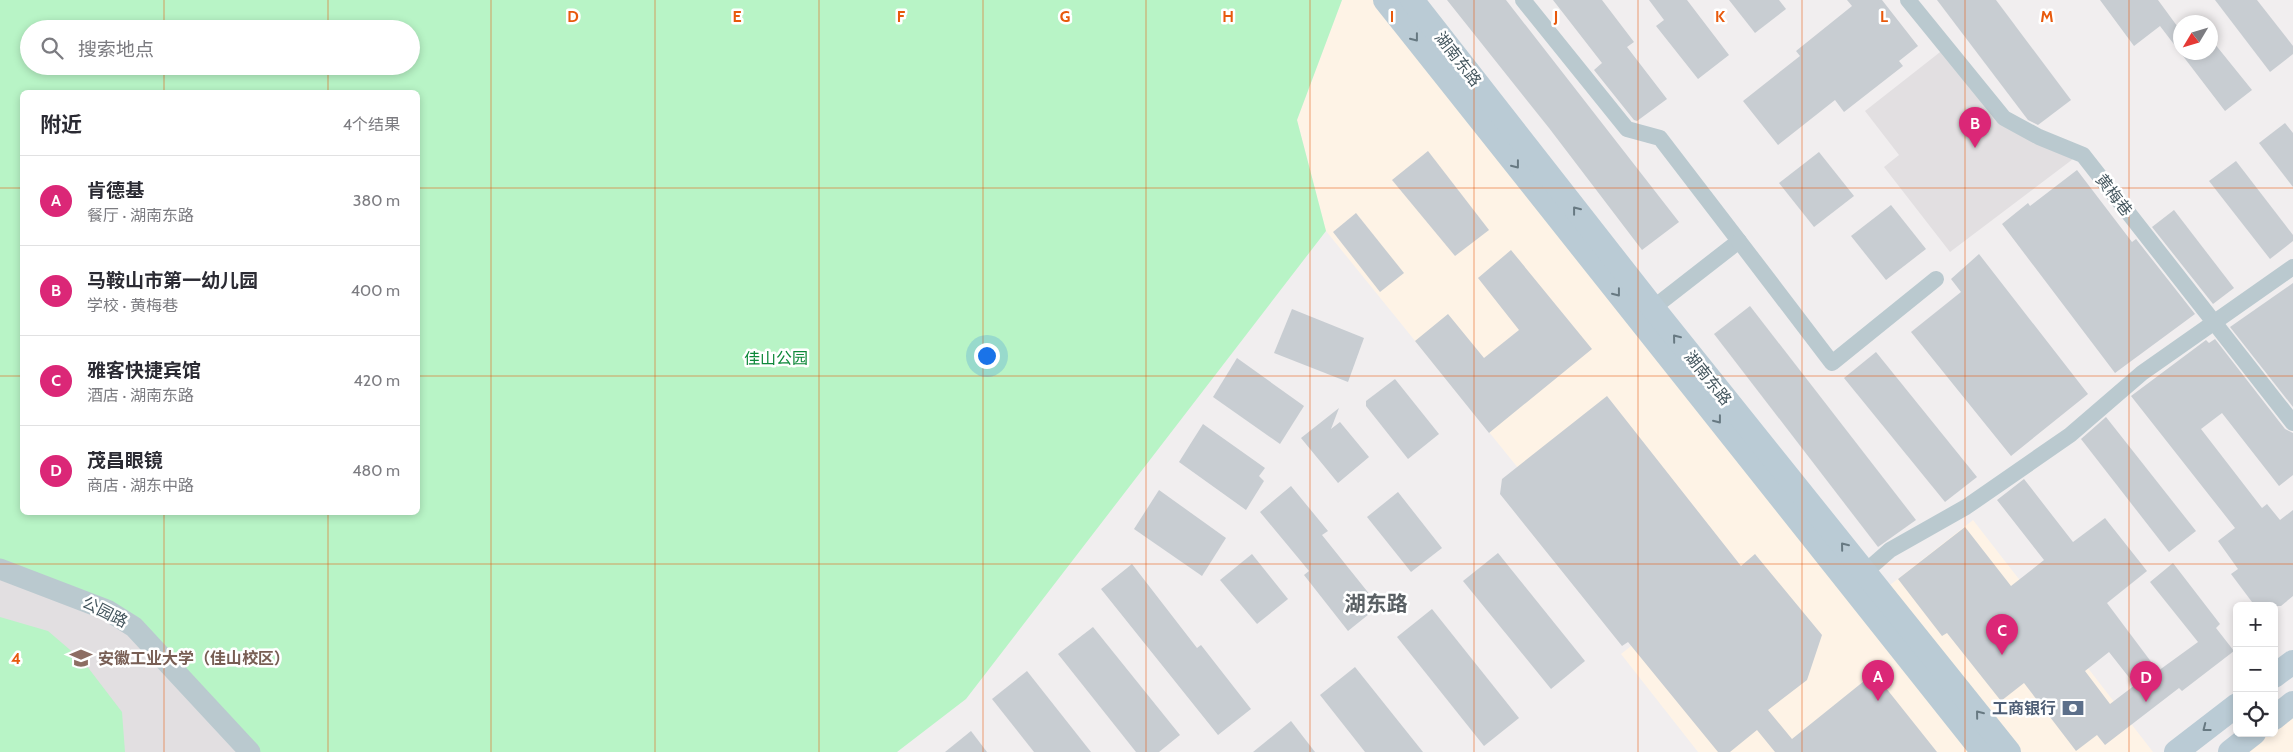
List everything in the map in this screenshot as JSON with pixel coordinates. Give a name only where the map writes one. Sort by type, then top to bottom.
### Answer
[{"type":"main road","points":[[1385,0],[1982,752]]},
{"type":"main road","name":"湖南东路","points":[[1412,0],[1652,308],[2009,752]]},
{"type":"main road","points":[[2278,673],[2293,662]]},
{"type":"main road","points":[[2278,715],[2293,703]]},
{"type":"main road","points":[[2176,752],[2233,708]]},
{"type":"main road","points":[[2230,752],[2249,737]]},
{"type":"street","points":[[1523,0],[1627,129],[1660,138],[1832,363],[1936,279]]},
{"type":"street","name":"黄梅巷","points":[[1908,0],[2004,118],[2039,137],[2083,156],[2293,423]]},
{"type":"street","points":[[1652,308],[1739,241]]},
{"type":"street","points":[[1865,572],[1890,550],[1966,507],[2070,436],[2142,373],[2293,266]]},
{"type":"street","name":"公园路","points":[[0,569],[107,610],[134,627],[250,752]]},
{"type":"shaded area","points":[[1342,0],[1385,0],[1983,752],[1698,752],[1621,654],[1670,615],[1536,490],[1326,231],[1297,120]]},
{"type":"shaded area","points":[[1944,49],[2002,121],[2077,156],[1950,252],[1884,167],[1899,155],[1865,111]]},
{"type":"shaded area","points":[[1973,520],[2153,752],[2009,752],[1881,592]]},
{"type":"shaded area","name":"安徽工业大学（佳山校区）","points":[[0,571],[134,627],[250,752],[0,752]]},
{"type":"shaded area","points":[[2293,703],[2293,752],[2230,752],[2249,737],[2278,737],[2278,715]]},
{"type":"green space","name":"佳山公园","points":[[0,0],[1342,0],[1297,120],[1326,231],[966,699],[897,752],[250,752],[134,627],[0,569]]},
{"type":"green space","points":[[0,617],[48,631],[83,661],[122,712],[125,752],[0,752]]},
{"type":"building","points":[[1447,0],[1506,0],[1679,222],[1642,250],[1549,128]]},
{"type":"building","points":[[1553,0],[1602,0],[1634,42],[1627,47],[1667,99],[1637,121],[1634,120],[1594,70],[1602,63]]},
{"type":"building","points":[[1649,0],[1687,0],[1729,55],[1698,79],[1656,26],[1664,20]]},
{"type":"building","points":[[1729,0],[1779,0],[1786,9],[1755,33]]},
{"type":"building","points":[[1847,0],[1882,0],[1918,46],[1899,61],[1903,66],[1844,112],[1835,100],[1778,145],[1743,101],[1800,56],[1796,51],[1852,6]]},
{"type":"building","points":[[1937,0],[1996,0],[2071,100],[2038,125],[2028,120]]},
{"type":"building","points":[[2100,0],[2158,0],[2173,20],[2173,43],[2160,26],[2134,46]]},
{"type":"building","points":[[2215,0],[2257,0],[2293,46],[2293,54],[2270,72]]},
{"type":"building","points":[[2218,48],[2252,90],[2225,111],[2186,60],[2218,60]]},
{"type":"building","points":[[2285,123],[2293,133],[2293,187],[2259,143]]},
{"type":"building","points":[[1428,151],[1489,230],[1455,256],[1392,180]]},
{"type":"building","points":[[1819,152],[1854,196],[1814,227],[1779,183]]},
{"type":"building","points":[[2236,161],[2293,235],[2293,241],[2270,259],[2209,181]]},
{"type":"building","points":[[2077,170],[2132,242],[2136,239],[2195,314],[2115,373],[2002,224],[2028,203],[2030,206]]},
{"type":"building","points":[[1891,205],[1926,249],[1886,280],[1851,236]]},
{"type":"building","points":[[2174,210],[2234,288],[2213,304],[2152,227]]},
{"type":"building","points":[[1356,213],[1404,273],[1380,292],[1333,232]]},
{"type":"building","points":[[1511,250],[1592,349],[1489,433],[1415,341],[1448,314],[1484,358],[1519,330],[1478,278]]},
{"type":"building","points":[[1979,254],[2088,394],[2011,456],[1911,332],[1961,292],[1951,279]]},
{"type":"building","points":[[2293,283],[2293,407],[2230,327]]},
{"type":"building","points":[[1750,306],[1916,520],[1878,547],[1714,334]]},
{"type":"building","points":[[1292,309],[1364,338],[1348,382],[1274,353]]},
{"type":"building","points":[[2215,339],[2285,429],[2293,433],[2293,475],[2279,486],[2222,413],[2201,429],[2262,508],[2267,504],[2280,520],[2293,510],[2293,596],[2281,606],[2278,606],[2278,602],[2252,602],[2231,574],[2238,569],[2218,541],[2235,528],[2131,396],[2206,340],[2209,343]]},
{"type":"building","points":[[1876,352],[1977,477],[1945,502],[1844,378]]},
{"type":"building","points":[[1237,358],[1304,406],[1280,444],[1213,397]]},
{"type":"building","points":[[1395,379],[1439,434],[1408,459],[1366,406],[1366,401]]},
{"type":"building","points":[[1607,396],[1741,566],[1755,554],[1822,635],[1807,680],[1768,710],[1792,739],[1874,673],[1937,752],[1775,752],[1757,730],[1730,752],[1718,752],[1628,642],[1622,646],[1500,494],[1502,479]]},
{"type":"building","points":[[1339,408],[1331,429],[1340,422],[1369,457],[1338,483],[1301,438]]},
{"type":"building","points":[[2106,417],[2196,531],[2169,552],[2081,439]]},
{"type":"building","points":[[1203,424],[1265,468],[1259,476],[1264,481],[1246,510],[1179,462]]},
{"type":"building","points":[[2024,479],[2073,542],[2105,518],[2147,571],[2107,603],[2158,671],[2198,642],[2150,582],[2173,563],[2220,624],[2216,628],[2233,652],[2182,691],[2179,688],[2105,745],[2097,735],[2076,751],[2024,683],[2001,701],[1947,633],[1942,636],[1898,579],[1965,527],[2011,586],[2044,560],[1997,500]],"holes":[[[2109,652],[2135,685],[2110,704],[2085,671]]]},
{"type":"building","points":[[1291,486],[1328,531],[1322,535],[1379,606],[1348,631],[1304,575],[1309,571],[1260,512]]},
{"type":"building","points":[[1159,490],[1226,538],[1202,576],[1134,529]]},
{"type":"building","points":[[1398,492],[1442,548],[1411,572],[1367,517]]},
{"type":"building","points":[[1498,553],[1585,661],[1551,689],[1463,581]]},
{"type":"building","points":[[1252,554],[1288,599],[1257,624],[1220,580]]},
{"type":"building","points":[[1132,564],[1197,648],[1201,645],[1251,709],[1218,735],[1101,589]]},
{"type":"building","points":[[1432,609],[1519,718],[1484,746],[1397,637]]},
{"type":"building","points":[[1093,627],[1180,735],[1159,752],[1136,752],[1058,654]]},
{"type":"building","points":[[1355,667],[1423,752],[1365,752],[1320,695]]},
{"type":"building","points":[[1027,671],[1091,752],[1034,752],[992,699]]},
{"type":"building","points":[[1291,721],[1315,752],[1253,752]]},
{"type":"building","points":[[971,731],[987,752],[945,752]]},
{"type":"place","name":"马鞍山市第一幼儿园","points":[[1975,148]]},
{"type":"place","name":"雅客快捷宾馆","points":[[2002,655]]},
{"type":"place","name":"安徽工业大学（佳山校区）","points":[[81,658]]},
{"type":"place","name":"肯德基","points":[[1878,701]]},
{"type":"place","name":"茂昌眼镜","points":[[2146,702]]},
{"type":"place","name":"工商银行","points":[[2073,708]]},
{"type":"district","name":"湖东路","points":[[1376,603]]}]
